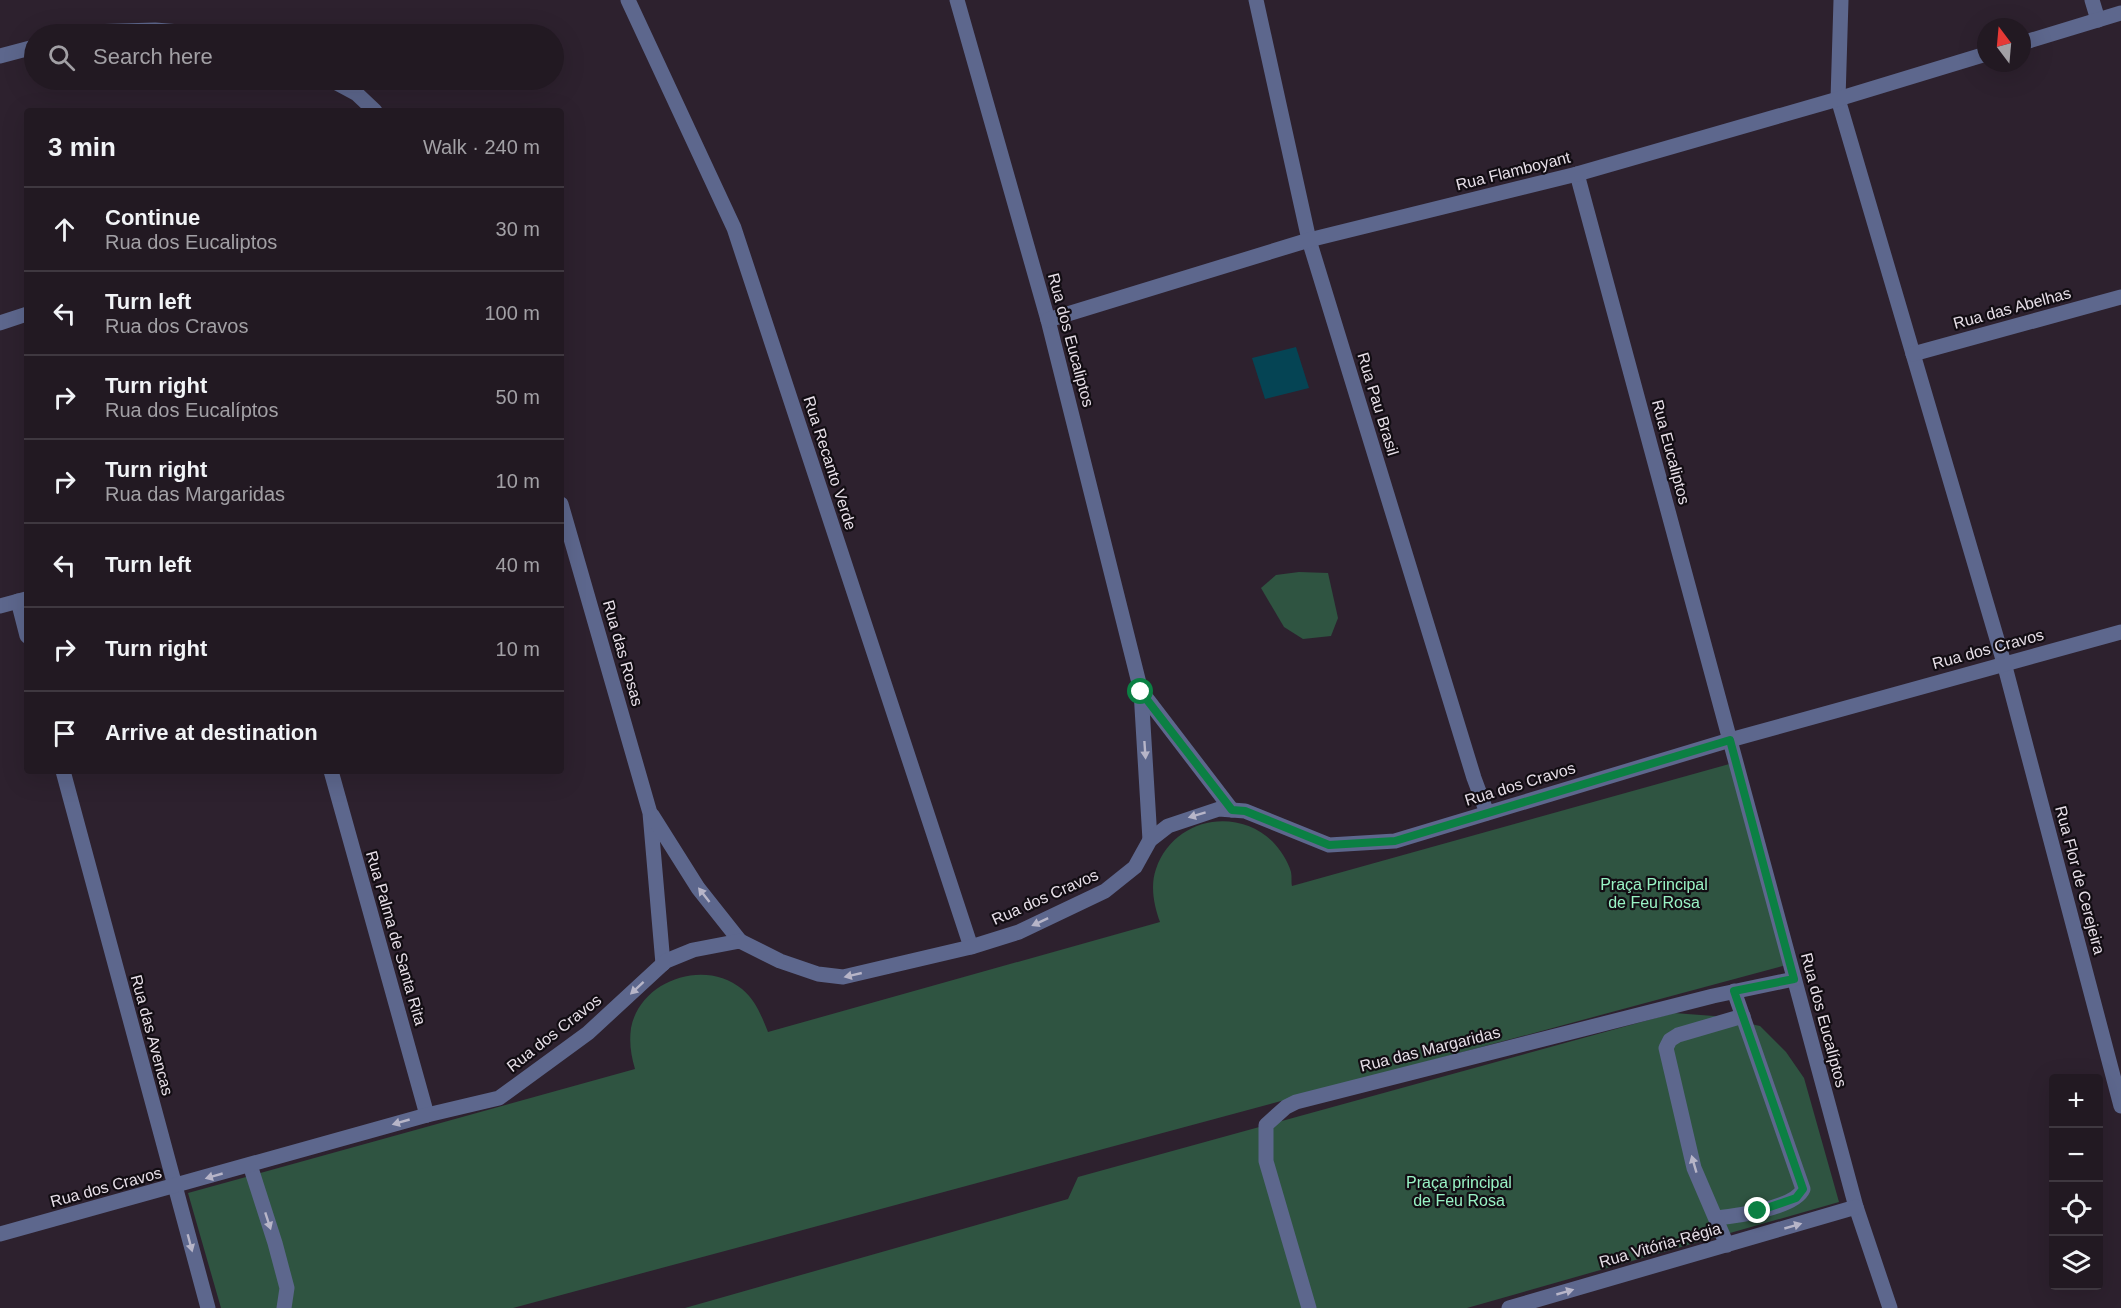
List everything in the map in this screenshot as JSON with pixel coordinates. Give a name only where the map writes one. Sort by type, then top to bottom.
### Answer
[{"type":"street","name":"Rua Recanto Verde","points":[[628,0],[734,228],[971,947]]},
{"type":"street","name":"Rua dos Eucaliptos","points":[[957,0],[1048,320],[1141,692],[1150,840]]},
{"type":"street","name":"Rua Pau Brasil","points":[[1256,0],[1309,240],[1474,778],[1487,813]]},
{"type":"street","name":"Rua Flor de Cerejeira","points":[[1842,0],[1838,99],[2004,663],[2121,1106]]},
{"type":"street","points":[[2092,0],[2098,20]]},
{"type":"street","points":[[2031,40],[2121,13]]},
{"type":"street","points":[[0,56],[24,50]]},
{"type":"street","name":"Rua Flamboyant","points":[[1048,320],[1309,240],[1577,174],[1977,57]]},
{"type":"street","points":[[350,90],[372,108]]},
{"type":"street","name":"Rua Eucaliptos","points":[[1577,174],[1730,740]]},
{"type":"street","name":"Rua das Abelhas","points":[[1913,354],[2121,297]]},
{"type":"street","points":[[0,323],[24,315]]},
{"type":"street","name":"Rua das Rosas","points":[[564,514],[650,813],[663,964]]},
{"type":"street","points":[[0,606],[22,600]]},
{"type":"street","name":"Rua dos Cravos","points":[[0,1234],[427,1115],[499,1098],[588,1034],[663,964],[693,950],[740,941],[780,961],[818,974],[843,977],[971,947],[1019,932],[1105,891],[1135,867],[1150,840],[1168,826],[1189,817],[1219,809],[1245,811],[1329,845],[1395,841],[1730,740],[2121,632]]},
{"type":"street","name":"Rua dos Eucaliptos","points":[[1141,692],[1232,810]]},
{"type":"street","name":"Rua dos Eucalíptos","points":[[1730,740],[1856,1207],[1890,1308]]},
{"type":"street","name":"Rua das Avencas","points":[[64,774],[208,1308]]},
{"type":"street","name":"Rua Palma de Santa Rita","points":[[332,774],[427,1115]]},
{"type":"street","name":"Rua das Rosas","points":[[650,813],[698,888],[740,941]]},
{"type":"street","name":"Rua das Margaridas","points":[[1309,1308],[1266,1161],[1266,1125],[1286,1107],[1296,1102],[1734,991],[1794,979]]},
{"type":"street","points":[[1716,1218],[1758,1211],[1796,1198],[1803,1189],[1734,991]]},
{"type":"street","points":[[1727,1245],[1694,1167],[1666,1048],[1670,1040],[1678,1035],[1743,1016]]},
{"type":"street","points":[[250,1165],[276,1244],[287,1288],[284,1308]]},
{"type":"street","name":"Rua Vitória-Régia","points":[[1509,1308],[1856,1207]]},
{"type":"green space","points":[[1299,572],[1328,573],[1338,618],[1331,636],[1303,639],[1284,627],[1261,588],[1276,575]]},
{"type":"green space","name":"Praça Principal de Feu Rosa","points":[[1733,763],[1790,964],[513,1308],[221,1308],[188,1193],[635,1069],[630,1039],[637,1011],[647,997],[660,986],[676,979],[693,975],[710,975],[727,980],[751,998],[768,1032],[1160,922],[1154,896],[1153,882],[1156,869],[1164,852],[1176,839],[1190,829],[1206,823],[1224,821],[1257,830],[1281,851],[1291,872],[1292,886]]},
{"type":"green space","name":"Praça principal de Feu Rosa","points":[[1674,1013],[1714,1016],[1760,1026],[1786,1052],[1804,1078],[1839,1202],[1467,1308],[685,1308],[1068,1199],[1078,1177]]},
{"type":"water","points":[[1296,347],[1309,388],[1265,399],[1252,358]]},
{"type":"route","points":[[1141,692],[1232,810],[1245,811],[1329,845],[1395,841],[1730,740],[1794,979],[1734,991],[1803,1189],[1796,1198],[1758,1211]]}]
